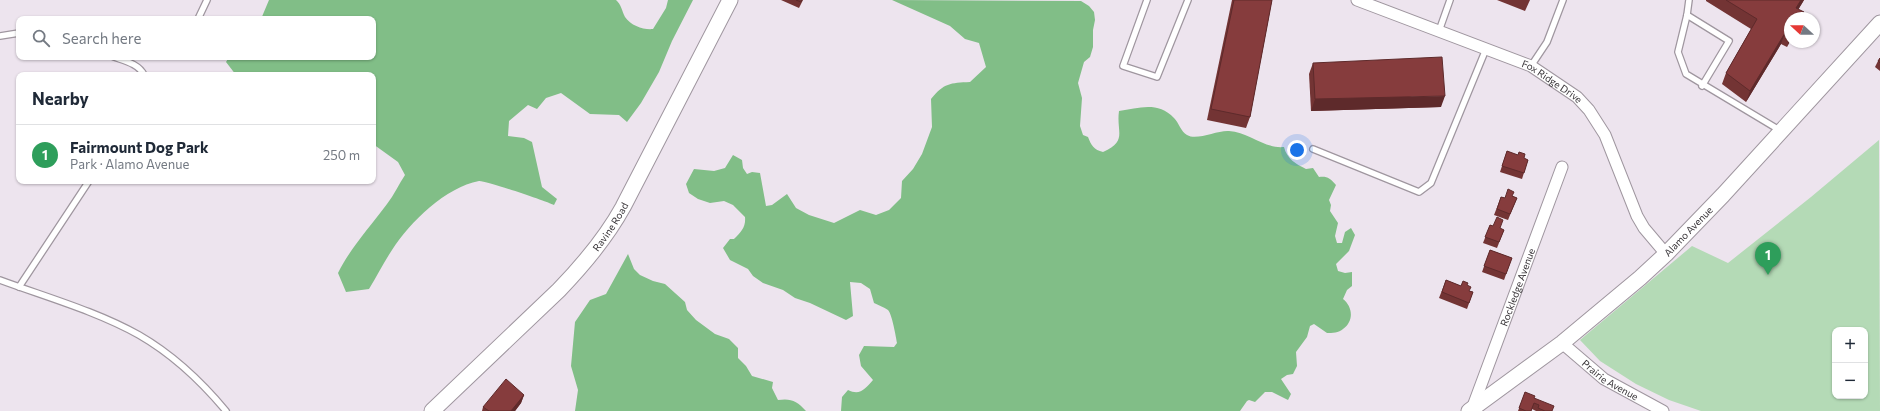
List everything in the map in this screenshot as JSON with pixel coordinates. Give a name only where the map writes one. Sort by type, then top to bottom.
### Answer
[{"type":"street","name":"Ravine Road","points":[[432,411],[564,285],[604,238],[627,201],[730,0]]},
{"type":"street","name":"Fox Ridge Drive","points":[[1357,0],[1530,66],[1577,97],[1589,110],[1604,135],[1637,216],[1644,228],[1666,254]]},
{"type":"street","name":"Alamo Avenue","points":[[1470,410],[1562,343],[1640,278],[1666,254],[1880,23]]},
{"type":"street","name":"Rockledge Avenue","points":[[1470,410],[1562,167]]},
{"type":"street","name":"Prairie Avenue","points":[[1562,343],[1604,379],[1663,411]]},
{"type":"lane","points":[[199,16],[207,0]]},
{"type":"lane","points":[[1147,0],[1123,66],[1157,77],[1188,0]]},
{"type":"lane","points":[[1439,31],[1450,0]]},
{"type":"lane","points":[[1530,66],[1546,42],[1564,0]]},
{"type":"lane","points":[[1688,0],[1687,16],[1678,52],[1686,74],[1702,86],[1781,131]]},
{"type":"lane","points":[[1687,16],[1729,41],[1702,86]]},
{"type":"lane","points":[[0,36],[16,33]]},
{"type":"lane","points":[[1313,149],[1419,192],[1432,183],[1486,49]]},
{"type":"lane","points":[[122,60],[142,70],[143,72]]},
{"type":"lane","points":[[19,287],[87,184]]},
{"type":"lane","points":[[0,280],[112,321],[140,335],[191,373],[226,411]]},
{"type":"green space","points":[[269,0],[616,0],[625,17],[631,23],[638,27],[653,29],[666,8],[668,0],[693,0],[672,41],[659,72],[641,103],[627,122],[619,115],[590,114],[561,93],[546,98],[537,109],[528,105],[509,121],[508,136],[524,138],[532,142],[542,187],[557,199],[554,205],[515,191],[479,181],[454,190],[430,207],[409,228],[392,250],[369,289],[346,292],[338,273],[355,246],[390,201],[405,175],[398,162],[376,146],[376,72],[234,72],[226,62],[227,60],[376,60],[376,16],[262,16]]},
{"type":"green space","points":[[892,0],[1081,1],[1089,6],[1094,12],[1095,20],[1093,30],[1093,47],[1090,57],[1084,62],[1078,83],[1082,98],[1080,126],[1083,135],[1088,137],[1095,148],[1103,152],[1116,144],[1119,135],[1119,111],[1141,107],[1155,108],[1161,109],[1168,113],[1176,120],[1185,134],[1191,137],[1229,131],[1243,134],[1263,143],[1277,147],[1284,147],[1287,155],[1295,163],[1306,169],[1313,168],[1319,177],[1326,177],[1336,185],[1329,200],[1331,205],[1330,211],[1338,223],[1335,236],[1337,243],[1342,243],[1345,232],[1351,228],[1355,235],[1349,251],[1336,264],[1338,271],[1345,273],[1352,272],[1352,286],[1347,290],[1343,299],[1349,306],[1351,314],[1347,326],[1335,332],[1327,333],[1314,324],[1310,326],[1307,337],[1296,352],[1297,366],[1293,374],[1287,375],[1281,379],[1291,394],[1288,400],[1272,392],[1265,392],[1255,402],[1249,400],[1247,401],[1240,411],[841,411],[842,397],[848,390],[852,392],[862,391],[873,380],[861,366],[859,355],[864,346],[894,347],[897,343],[888,310],[874,303],[870,289],[861,283],[850,282],[853,316],[846,320],[810,303],[795,298],[783,290],[763,283],[753,276],[748,269],[730,260],[723,248],[730,239],[734,239],[741,232],[745,224],[745,217],[733,205],[724,201],[710,203],[698,199],[689,193],[686,184],[694,169],[714,171],[725,168],[733,155],[742,160],[743,168],[747,174],[752,172],[760,173],[766,206],[772,205],[787,194],[796,208],[809,215],[834,223],[860,210],[876,215],[889,210],[901,198],[902,181],[913,169],[922,154],[932,127],[931,99],[940,90],[948,85],[970,82],[986,67],[979,43],[965,39],[950,26]]},
{"type":"green space","points":[[1879,140],[1880,411],[1701,411],[1669,400],[1636,384],[1600,361],[1580,340],[1692,246],[1728,263],[1811,197]]},
{"type":"green space","points":[[628,254],[634,269],[640,275],[653,281],[665,284],[685,302],[687,310],[696,320],[715,334],[729,339],[738,348],[738,358],[746,366],[752,376],[773,382],[772,388],[778,400],[787,399],[794,401],[806,411],[575,411],[578,390],[571,366],[575,322],[590,300],[606,294]]},
{"type":"building","points":[[1234,0],[1272,0],[1250,117],[1211,109]]},
{"type":"building","points":[[1726,0],[1801,0],[1796,8],[1804,12],[1784,12],[1784,35],[1750,91],[1726,73],[1757,19]]},
{"type":"building","points":[[1442,57],[1445,96],[1315,99],[1313,63]]},
{"type":"building","points":[[1507,151],[1518,155],[1519,152],[1525,154],[1524,158],[1528,160],[1524,173],[1502,166]]},
{"type":"building","points":[[1508,189],[1514,192],[1512,196],[1517,198],[1510,214],[1497,209],[1501,197],[1505,198]]},
{"type":"building","points":[[1497,217],[1503,220],[1500,228],[1504,230],[1499,242],[1485,237],[1490,225],[1493,226]]},
{"type":"building","points":[[1490,250],[1512,258],[1506,274],[1484,266]]},
{"type":"building","points":[[1446,280],[1461,286],[1463,281],[1468,283],[1467,285],[1471,287],[1469,291],[1473,292],[1469,303],[1442,292]]},
{"type":"building","points":[[506,379],[524,395],[511,411],[489,411],[483,407]]},
{"type":"building","points":[[1525,392],[1535,396],[1534,398],[1554,406],[1552,411],[1545,411],[1538,408],[1539,405],[1534,403],[1531,411],[1526,411],[1519,408]]},
{"type":"place","name":"Fairmount Dog Park","points":[[1768,275]]}]
